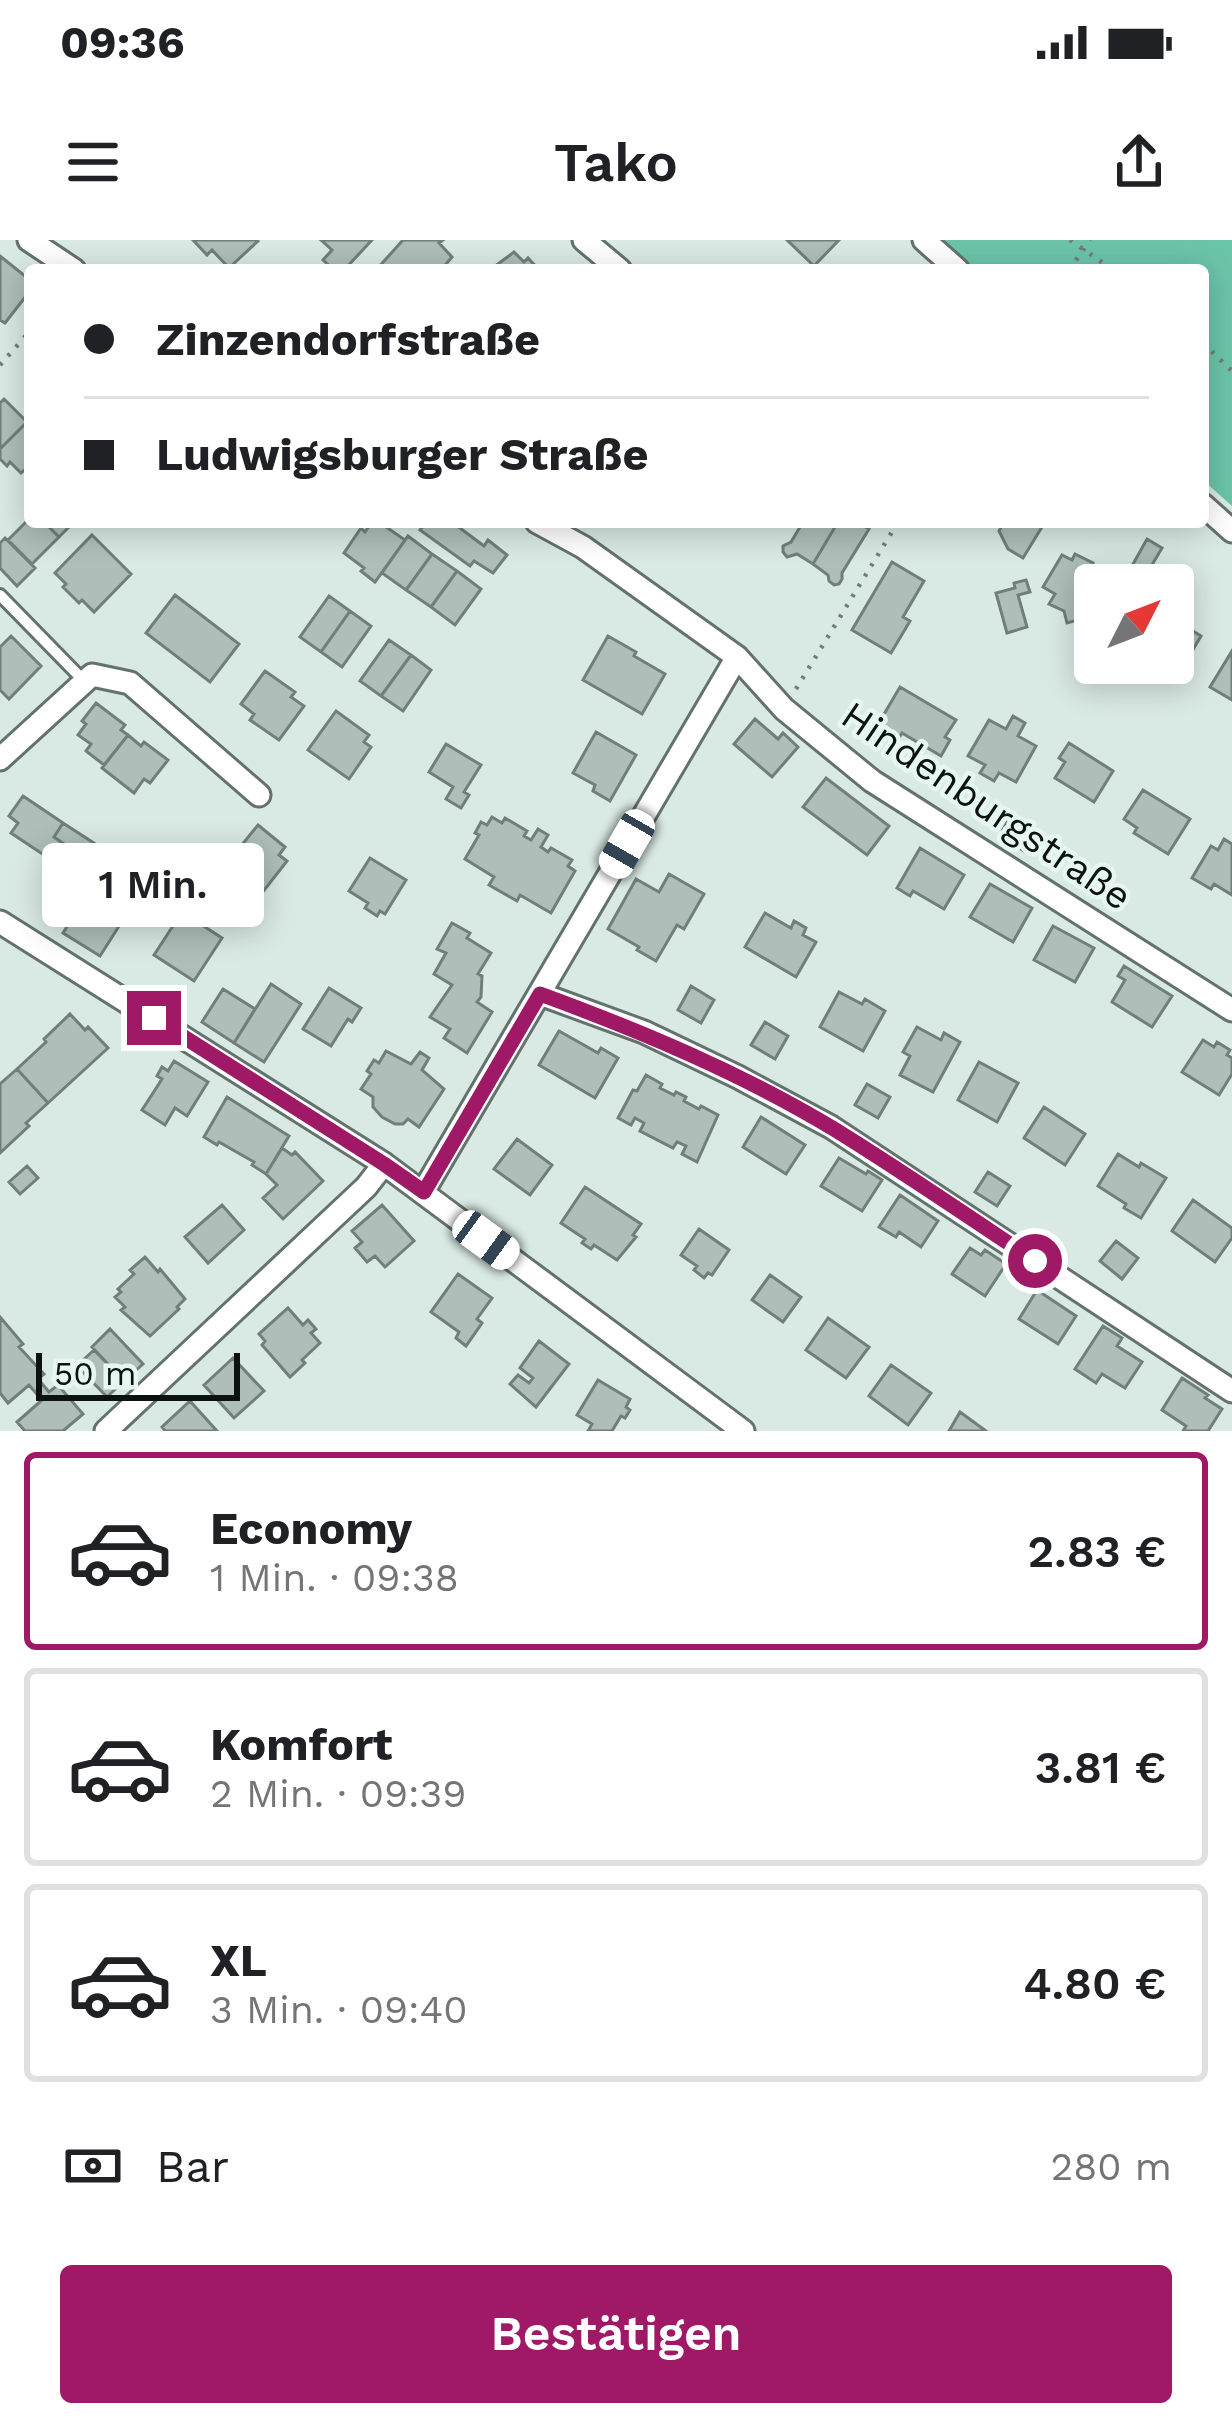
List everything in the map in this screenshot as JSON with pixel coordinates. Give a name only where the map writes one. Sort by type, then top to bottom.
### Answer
[{"type":"street","points":[[29,240],[65,264]]},
{"type":"street","points":[[584,240],[613,264]]},
{"type":"street","points":[[924,240],[951,264]]},
{"type":"street","points":[[1209,510],[1232,531]]},
{"type":"street","name":"Hindenburgstraße","points":[[548,528],[583,547],[737,657],[784,709],[872,781],[1232,1010]]},
{"type":"street","points":[[424,1192],[737,657]]},
{"type":"street","points":[[0,759],[92,675],[130,683],[260,795]]},
{"type":"street","points":[[0,922],[384,1164],[743,1431]]},
{"type":"street","points":[[540,994],[644,1032],[831,1127],[1232,1391]]},
{"type":"street","points":[[106,1431],[366,1187],[384,1164]]},
{"type":"lane","points":[[0,595],[85,682]]},
{"type":"path","points":[[1070,240],[1105,264]]},
{"type":"path","points":[[1074,264],[1090,240]]},
{"type":"path","points":[[0,365],[24,338]]},
{"type":"path","points":[[1209,349],[1232,370]]},
{"type":"path","points":[[810,665],[894,528]]},
{"type":"green space","points":[[935,240],[1232,240],[1232,506],[1209,485],[1209,264],[962,264]]},
{"type":"building","points":[[193,240],[258,241],[233,264],[225,264],[212,250],[207,255]]},
{"type":"building","points":[[321,240],[372,240],[350,264],[327,264],[323,260],[332,250]]},
{"type":"building","points":[[403,240],[443,240],[439,243],[452,257],[446,264],[381,264]]},
{"type":"building","points":[[787,240],[839,240],[816,264]]},
{"type":"building","points":[[514,252],[534,264],[498,264]]},
{"type":"building","points":[[0,256],[24,275],[24,299],[5,323],[0,320]]},
{"type":"building","points":[[4,399],[24,419],[24,425],[0,449],[0,403]]},
{"type":"building","points":[[24,425],[24,470],[21,473],[10,462],[7,466],[0,459],[0,449]]},
{"type":"building","points":[[24,524],[24,528],[50,528],[59,537],[32,564],[8,540]]},
{"type":"building","points":[[361,528],[365,532],[388,528],[405,540],[375,582],[344,553]]},
{"type":"building","points":[[460,528],[484,546],[488,540],[507,555],[493,573],[474,561],[470,566],[420,530]]},
{"type":"building","points":[[799,528],[834,528],[813,564],[797,554],[787,557],[783,546]]},
{"type":"building","points":[[834,528],[869,529],[839,584],[834,585],[813,564]]},
{"type":"building","points":[[1041,528],[1023,558],[1008,549],[999,531]]},
{"type":"building","points":[[92,535],[131,574],[94,612],[63,587],[66,584],[55,573]]},
{"type":"building","points":[[408,536],[432,554],[406,590],[382,573]]},
{"type":"building","points":[[5,538],[35,568],[17,586],[0,568],[0,543]]},
{"type":"building","points":[[1147,539],[1162,548],[1152,564],[1133,564]]},
{"type":"building","points":[[432,554],[457,571],[431,607],[406,590]]},
{"type":"building","points":[[1075,554],[1093,563],[1074,564],[1074,621],[1067,623],[1064,611],[1049,604],[1055,594],[1043,587],[1062,555],[1072,560]]},
{"type":"building","points":[[892,562],[924,581],[903,617],[910,621],[891,653],[852,630]]},
{"type":"building","points":[[457,571],[481,589],[455,625],[431,607]]},
{"type":"building","points":[[1026,580],[1030,592],[1018,595],[1027,627],[1007,633],[996,593]]},
{"type":"building","points":[[175,595],[239,644],[210,682],[146,633]]},
{"type":"building","points":[[329,596],[350,611],[321,652],[300,637]]},
{"type":"building","points":[[350,611],[371,626],[342,667],[321,652]]},
{"type":"building","points":[[11,636],[41,666],[9,699],[0,690],[0,647]]},
{"type":"building","points":[[608,636],[665,674],[642,714],[583,680]]},
{"type":"building","points":[[389,640],[411,655],[381,696],[360,681]]},
{"type":"building","points":[[1232,651],[1232,700],[1210,687]]},
{"type":"building","points":[[411,655],[431,670],[403,711],[381,696]]},
{"type":"building","points":[[265,671],[295,692],[291,697],[304,706],[279,740],[250,720],[254,714],[241,704]]},
{"type":"building","points":[[900,687],[956,720],[945,737],[950,740],[941,756],[902,733],[899,738],[877,726]]},
{"type":"building","points":[[96,703],[125,725],[121,730],[128,735],[104,765],[86,751],[91,744],[78,735]]},
{"type":"building","points":[[336,711],[369,735],[364,742],[371,747],[349,779],[308,750]]},
{"type":"building","points":[[1013,716],[1025,723],[1018,736],[1036,746],[1016,782],[999,773],[994,781],[980,773],[985,765],[968,756],[989,720],[1006,729]]},
{"type":"building","points":[[755,719],[778,739],[783,733],[798,747],[772,777],[734,744]]},
{"type":"building","points":[[596,732],[636,755],[610,801],[593,791],[595,785],[573,773]]},
{"type":"building","points":[[128,735],[168,760],[150,783],[144,779],[134,793],[102,768]]},
{"type":"building","points":[[1069,743],[1113,771],[1094,802],[1055,778],[1065,762],[1059,758]]},
{"type":"building","points":[[446,744],[481,765],[464,792],[469,795],[461,808],[446,799],[453,787],[429,772]]},
{"type":"building","points":[[826,778],[889,826],[867,855],[803,807]]},
{"type":"building","points":[[1143,790],[1190,819],[1168,854],[1134,833],[1137,828],[1124,819]]},
{"type":"building","points":[[23,796],[63,823],[54,837],[64,844],[53,861],[11,833],[18,823],[9,816]]},
{"type":"building","points":[[1011,816],[1035,833],[1024,851],[999,836]]},
{"type":"building","points":[[492,817],[502,823],[505,818],[527,831],[524,836],[531,840],[538,829],[548,835],[541,847],[572,860],[568,866],[575,871],[551,913],[520,895],[517,901],[489,885],[494,877],[465,859],[481,822],[487,825]]},
{"type":"building","points":[[63,823],[103,849],[82,880],[53,861],[64,844],[54,837]]},
{"type":"building","points":[[258,825],[285,847],[279,855],[287,861],[262,893],[222,862]]},
{"type":"building","points":[[1224,839],[1232,844],[1232,895],[1192,878],[1211,846],[1218,850]]},
{"type":"building","points":[[920,848],[964,875],[944,909],[913,891],[910,896],[897,888]]},
{"type":"building","points":[[370,858],[406,880],[385,914],[380,911],[377,916],[365,908],[368,903],[349,891]]},
{"type":"building","points":[[669,874],[704,894],[684,929],[677,925],[656,961],[608,929],[636,879],[659,892]]},
{"type":"building","points":[[137,882],[144,887],[100,956],[63,933],[85,898],[97,907],[110,887],[115,890],[118,885],[130,893]]},
{"type":"building","points":[[990,884],[1032,908],[1013,942],[970,917]]},
{"type":"building","points":[[182,912],[222,938],[194,981],[154,955]]},
{"type":"building","points":[[765,913],[791,928],[794,921],[806,928],[803,935],[816,942],[796,977],[745,947]]},
{"type":"building","points":[[452,923],[491,953],[478,974],[482,976],[477,1002],[492,1012],[467,1053],[444,1038],[450,1029],[430,1017],[452,985],[434,974],[446,953],[437,949]]},
{"type":"building","points":[[1053,926],[1094,948],[1075,982],[1034,960]]},
{"type":"building","points":[[1124,966],[1172,996],[1152,1027],[1112,1002],[1125,980],[1118,976]]},
{"type":"building","points":[[271,984],[301,1004],[264,1062],[234,1043]]},
{"type":"building","points":[[691,986],[714,1000],[701,1023],[678,1010]]},
{"type":"building","points":[[329,988],[361,1008],[331,1046],[303,1029]]},
{"type":"building","points":[[223,989],[255,1009],[234,1043],[202,1022]]},
{"type":"building","points":[[839,992],[885,1011],[863,1051],[820,1027]]},
{"type":"building","points":[[70,1014],[108,1048],[48,1103],[17,1069]]},
{"type":"building","points":[[765,1022],[788,1036],[775,1059],[751,1045]]},
{"type":"building","points":[[917,1027],[941,1040],[944,1033],[960,1042],[933,1092],[900,1075],[910,1056],[903,1052]]},
{"type":"building","points":[[559,1031],[598,1053],[601,1048],[618,1058],[595,1098],[539,1065]]},
{"type":"building","points":[[1203,1040],[1230,1050],[1232,1074],[1219,1095],[1182,1072]]},
{"type":"building","points":[[386,1051],[411,1064],[420,1052],[429,1058],[422,1070],[444,1089],[419,1127],[408,1119],[395,1124],[382,1117],[373,1107],[373,1097],[361,1089],[374,1060],[379,1063]]},
{"type":"building","points":[[174,1061],[208,1082],[187,1116],[175,1108],[165,1125],[142,1110],[162,1079],[157,1076],[162,1067],[168,1071]]},
{"type":"building","points":[[979,1062],[1018,1083],[997,1122],[958,1100]]},
{"type":"building","points":[[17,1069],[48,1103],[0,1153],[0,1084]]},
{"type":"building","points":[[646,1075],[662,1084],[660,1088],[718,1115],[697,1162],[682,1154],[686,1146],[677,1142],[673,1148],[640,1131],[644,1123],[635,1118],[631,1125],[618,1118]]},
{"type":"building","points":[[867,1084],[890,1097],[878,1118],[855,1105]]},
{"type":"building","points":[[227,1097],[289,1136],[266,1174],[254,1162],[204,1137]]},
{"type":"building","points":[[1044,1107],[1085,1134],[1065,1165],[1024,1138]]},
{"type":"building","points":[[761,1117],[805,1145],[786,1174],[743,1147]]},
{"type":"building","points":[[517,1139],[552,1165],[530,1195],[494,1169]]},
{"type":"building","points":[[282,1148],[292,1155],[295,1152],[323,1181],[283,1219],[263,1198],[277,1185],[266,1174]]},
{"type":"building","points":[[1118,1154],[1166,1178],[1141,1218],[1098,1186]]},
{"type":"building","points":[[839,1158],[882,1180],[862,1211],[821,1186]]},
{"type":"building","points":[[27,1166],[38,1178],[20,1194],[9,1182]]},
{"type":"building","points":[[988,1172],[1010,1186],[997,1206],[975,1192]]},
{"type":"building","points":[[585,1187],[641,1224],[617,1260],[594,1245],[591,1249],[582,1243],[585,1239],[561,1223]]},
{"type":"building","points":[[900,1195],[938,1221],[921,1247],[899,1232],[896,1237],[879,1227]]},
{"type":"building","points":[[1193,1200],[1232,1228],[1232,1238],[1215,1262],[1172,1231]]},
{"type":"building","points":[[222,1205],[244,1230],[208,1263],[185,1237]]},
{"type":"building","points":[[382,1205],[414,1241],[385,1267],[375,1256],[367,1262],[355,1248],[362,1242],[352,1231]]},
{"type":"building","points":[[699,1229],[729,1250],[712,1275],[704,1278],[681,1255]]},
{"type":"building","points":[[1116,1241],[1138,1258],[1122,1279],[1100,1261]]},
{"type":"building","points":[[970,1248],[981,1255],[985,1250],[1006,1264],[985,1296],[952,1274]]},
{"type":"building","points":[[145,1257],[185,1299],[150,1336],[121,1310],[125,1307],[115,1297],[134,1274],[130,1270]]},
{"type":"building","points":[[458,1274],[492,1298],[466,1346],[456,1338],[459,1332],[431,1312]]},
{"type":"building","points":[[770,1275],[801,1297],[783,1322],[752,1300]]},
{"type":"building","points":[[1037,1290],[1076,1316],[1058,1344],[1019,1319]]},
{"type":"building","points":[[288,1308],[303,1325],[308,1320],[320,1343],[290,1377],[262,1345],[265,1341],[259,1334]]},
{"type":"building","points":[[0,1317],[44,1374],[38,1379],[49,1392],[58,1385],[83,1414],[63,1431],[25,1431],[17,1422],[42,1400],[29,1385],[8,1403],[0,1393]]},
{"type":"building","points":[[828,1318],[869,1347],[846,1378],[806,1350]]},
{"type":"building","points":[[1103,1326],[1122,1338],[1117,1346],[1142,1362],[1125,1388],[1102,1374],[1096,1383],[1075,1369]]},
{"type":"building","points":[[110,1329],[143,1364],[124,1381],[92,1347]]},
{"type":"building","points":[[539,1341],[569,1364],[536,1407],[510,1384],[518,1375],[529,1383],[533,1378],[520,1368]]},
{"type":"building","points":[[94,1350],[124,1381],[107,1397],[81,1370],[80,1363]]},
{"type":"building","points":[[233,1358],[264,1391],[234,1418],[204,1385]]},
{"type":"building","points":[[891,1365],[931,1393],[908,1425],[869,1396]]},
{"type":"building","points":[[1182,1378],[1222,1409],[1208,1431],[1183,1431],[1186,1426],[1162,1410]]},
{"type":"building","points":[[598,1380],[630,1399],[626,1407],[630,1410],[612,1431],[588,1431],[592,1424],[577,1415]]},
{"type":"building","points":[[190,1401],[217,1431],[165,1431],[162,1427]]},
{"type":"building","points":[[960,1412],[986,1431],[949,1431]]},
{"type":"route","points":[[154,1018],[424,1192],[540,994],[644,1032],[831,1127],[1035,1261]]}]
